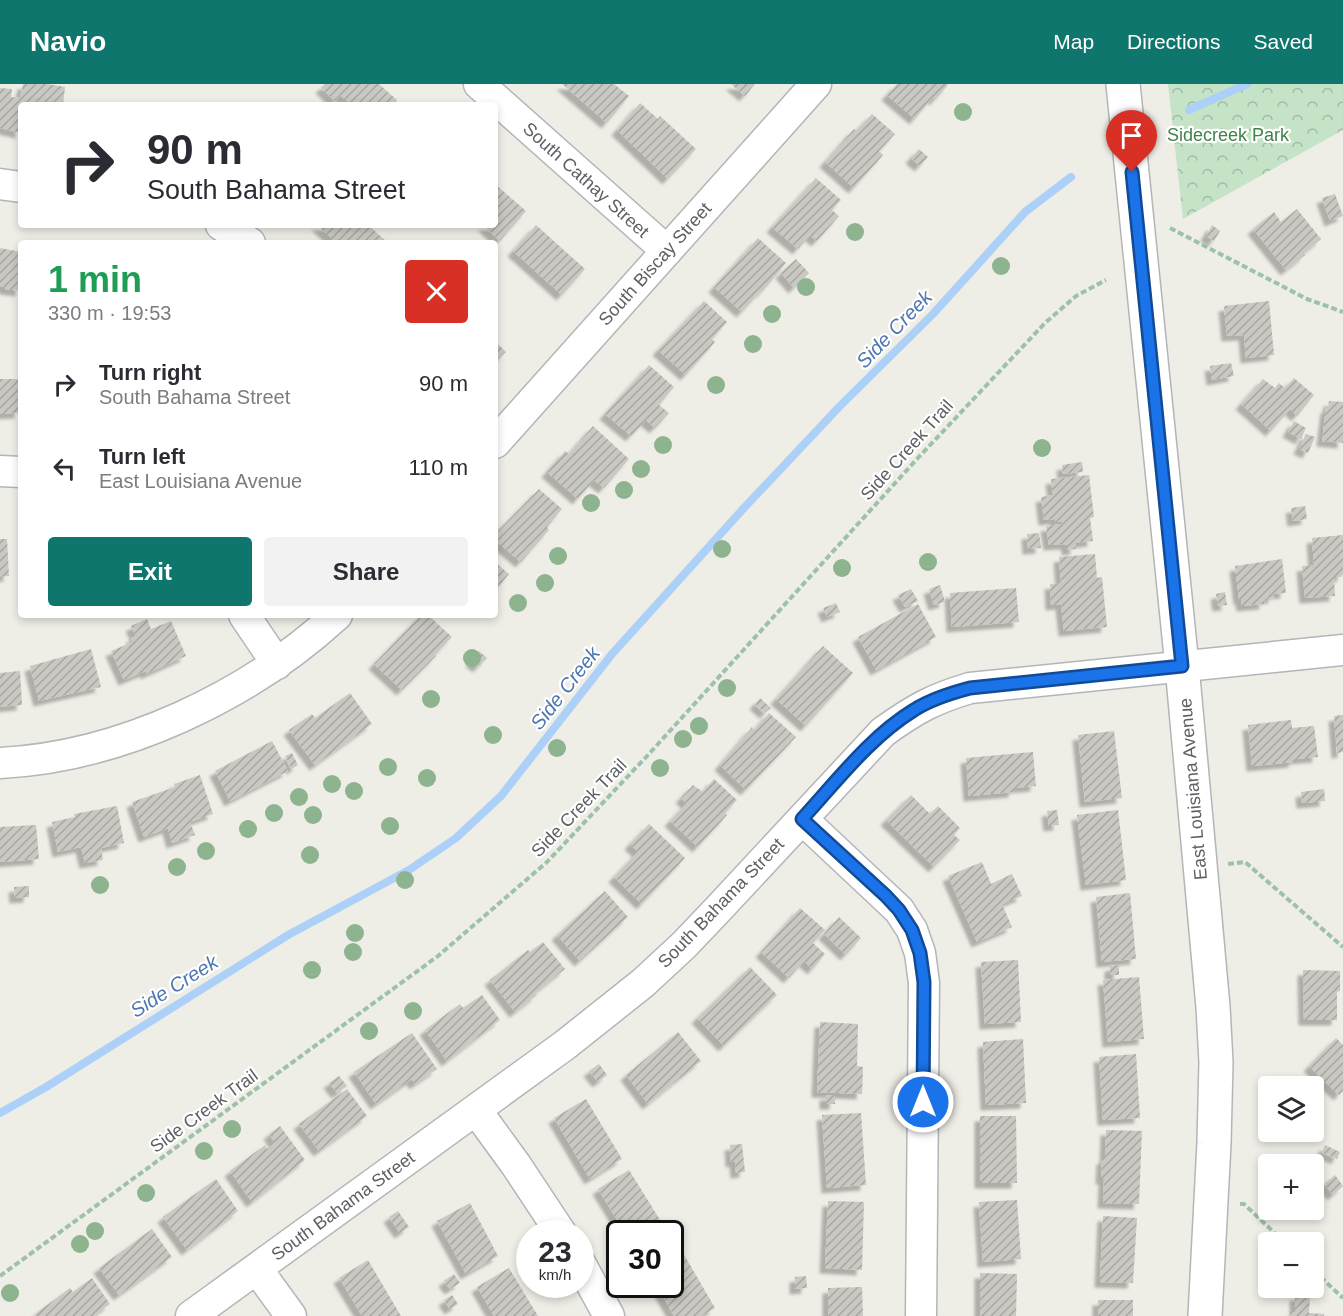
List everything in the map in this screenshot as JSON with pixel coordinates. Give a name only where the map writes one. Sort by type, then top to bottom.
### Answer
[{"type":"street","name":"South Cathay Street","points":[[478,84],[667,251]]},
{"type":"street","name":"South Biscay Street","points":[[498,440],[816,84]]},
{"type":"street","name":"East Louisiana Avenue","points":[[1124,84],[1182,666],[1213,1007],[1216,1062],[1204,1316]]},
{"type":"street","points":[[0,184],[18,187]]},
{"type":"street","points":[[226,228],[245,240]]},
{"type":"street","points":[[0,471],[18,472]]},
{"type":"street","points":[[246,618],[277,664]]},
{"type":"street","points":[[0,763],[67,753],[123,739],[177,719],[218,699],[277,664],[334,618]]},
{"type":"street","name":"South Bahama Street","points":[[191,1316],[565,1045],[643,983],[684,945],[883,732],[915,709],[942,696],[970,688],[1343,650]]},
{"type":"street","points":[[802,819],[899,910],[912,930],[920,953],[924,982],[921,1316]]},
{"type":"street","points":[[476,1110],[552,1220]]},
{"type":"street","points":[[257,1269],[291,1316]]},
{"type":"street","points":[[594,1289],[609,1316]]},
{"type":"path","points":[[1170,228],[1307,299],[1343,312]]},
{"type":"path","name":"Side Creek Trail","points":[[0,1276],[438,956],[547,862],[1045,323],[1076,296],[1106,280]]},
{"type":"path","points":[[1200,867],[1245,862],[1343,947]]},
{"type":"path","points":[[1211,1202],[1244,1204],[1273,1232]]},
{"type":"path","points":[[1324,1280],[1343,1298]]},
{"type":"green space","name":"Sidecreek Park","points":[[1168,84],[1343,84],[1343,130],[1183,219]]},
{"type":"building","points":[[23,84],[65,87],[63,102],[18,102],[18,132],[0,128],[0,88],[12,89],[11,97],[20,98]]},
{"type":"building","points":[[325,84],[379,84],[397,100],[395,102],[348,102],[340,95],[335,101],[321,88]]},
{"type":"building","points":[[562,84],[614,84],[629,96],[607,123]]},
{"type":"building","points":[[731,84],[755,84],[745,96]]},
{"type":"building","points":[[897,84],[948,85],[935,100],[933,97],[915,119],[887,95]]},
{"type":"building","points":[[640,103],[658,119],[660,116],[696,149],[668,179],[617,130]]},
{"type":"building","points":[[872,114],[895,134],[879,151],[883,155],[854,188],[825,162],[854,129],[856,131]]},
{"type":"building","points":[[919,149],[928,157],[920,166],[911,158]]},
{"type":"building","points":[[816,178],[841,200],[832,210],[839,216],[817,241],[810,235],[798,249],[772,227]]},
{"type":"building","points":[[498,187],[526,211],[500,241],[486,228],[498,228]]},
{"type":"building","points":[[1335,194],[1343,216],[1330,221],[1322,198]]},
{"type":"building","points":[[1297,209],[1321,239],[1286,270],[1253,229],[1274,212],[1281,222]]},
{"type":"building","points":[[536,225],[585,269],[562,295],[513,251]]},
{"type":"building","points":[[1212,225],[1220,231],[1214,241],[1206,236]]},
{"type":"building","points":[[320,228],[371,228],[385,240],[334,240]]},
{"type":"building","points":[[758,238],[786,263],[742,312],[714,287]]},
{"type":"building","points":[[0,248],[18,251],[18,291],[0,286]]},
{"type":"building","points":[[796,259],[809,273],[794,288],[781,273]]},
{"type":"building","points":[[704,301],[727,322],[712,339],[715,342],[686,375],[658,350]]},
{"type":"building","points":[[1269,301],[1274,355],[1246,358],[1244,335],[1227,336],[1224,306]]},
{"type":"building","points":[[498,344],[506,352],[498,359]]},
{"type":"building","points":[[1231,363],[1234,376],[1212,380],[1210,366]]},
{"type":"building","points":[[649,365],[674,387],[659,405],[669,413],[655,428],[646,420],[631,436],[605,414]]},
{"type":"building","points":[[1294,378],[1314,395],[1297,416],[1290,409],[1271,431],[1241,404],[1263,379],[1275,388],[1279,383],[1285,388]]},
{"type":"building","points":[[0,379],[18,379],[18,413],[0,414]]},
{"type":"building","points":[[1329,401],[1343,402],[1343,443],[1322,441]]},
{"type":"building","points":[[1294,421],[1306,428],[1301,439],[1288,432]]},
{"type":"building","points":[[593,426],[629,459],[604,488],[594,480],[578,499],[547,472],[565,451],[569,454]]},
{"type":"building","points":[[1306,434],[1315,437],[1308,453],[1299,449]]},
{"type":"building","points":[[1082,462],[1083,472],[1063,474],[1062,465]]},
{"type":"building","points":[[1089,475],[1094,517],[1090,518],[1093,541],[1075,543],[1076,549],[1067,550],[1067,545],[1064,544],[1049,545],[1046,526],[1063,524],[1062,521],[1056,522],[1055,519],[1044,520],[1041,497],[1053,495],[1051,479]]},
{"type":"building","points":[[539,489],[562,509],[547,527],[549,530],[521,562],[498,543],[498,531]]},
{"type":"building","points":[[1305,506],[1307,519],[1293,521],[1291,508]]},
{"type":"building","points":[[1039,533],[1041,548],[1028,549],[1027,534]]},
{"type":"building","points":[[1343,535],[1343,574],[1341,577],[1334,577],[1335,596],[1305,598],[1302,566],[1314,565],[1312,538]]},
{"type":"building","points":[[0,539],[7,539],[9,576],[0,577]]},
{"type":"building","points":[[1095,554],[1097,578],[1102,577],[1107,627],[1064,631],[1061,604],[1051,605],[1050,584],[1061,583],[1059,557]]},
{"type":"building","points":[[1282,559],[1286,593],[1273,594],[1274,598],[1264,599],[1265,604],[1242,606],[1235,566]]},
{"type":"building","points":[[498,565],[509,574],[498,587]]},
{"type":"building","points":[[940,585],[945,602],[934,605],[929,589]]},
{"type":"building","points":[[1016,588],[1019,622],[952,627],[950,593]]},
{"type":"building","points":[[911,589],[918,601],[905,607],[898,595]]},
{"type":"building","points":[[1225,592],[1227,605],[1218,606],[1216,594]]},
{"type":"building","points":[[836,603],[840,612],[827,617],[823,608]]},
{"type":"building","points":[[918,604],[936,637],[876,670],[858,637]]},
{"type":"building","points":[[418,618],[431,618],[452,637],[402,690],[374,664]]},
{"type":"building","points":[[147,619],[151,629],[171,621],[186,656],[146,674],[146,671],[124,680],[111,651],[133,642],[131,638],[136,636],[131,626]]},
{"type":"building","points":[[823,646],[853,673],[806,726],[776,699]]},
{"type":"building","points":[[91,649],[101,687],[39,701],[30,666]]},
{"type":"building","points":[[479,651],[487,658],[478,667],[471,661]]},
{"type":"building","points":[[20,671],[22,705],[0,707],[0,673]]},
{"type":"building","points":[[350,693],[372,724],[315,765],[289,730],[312,714],[315,718]]},
{"type":"building","points":[[760,698],[771,708],[765,713],[755,704]]},
{"type":"building","points":[[769,713],[796,737],[746,790],[720,765],[752,727],[754,730]]},
{"type":"building","points":[[1343,715],[1343,752],[1337,753],[1334,716]]},
{"type":"building","points":[[1291,720],[1292,728],[1314,726],[1318,757],[1252,766],[1248,725]]},
{"type":"building","points":[[1114,731],[1122,798],[1085,802],[1078,735]]},
{"type":"building","points":[[272,741],[288,771],[230,801],[215,771]]},
{"type":"building","points":[[1033,752],[1036,786],[1014,788],[1014,792],[969,796],[966,758]]},
{"type":"building","points":[[292,753],[298,765],[292,769],[285,756]]},
{"type":"building","points":[[200,775],[213,814],[190,822],[195,835],[172,843],[168,828],[144,837],[132,802],[175,787],[174,784]]},
{"type":"building","points":[[714,779],[737,800],[725,813],[727,815],[698,847],[670,821],[687,803],[681,798],[693,785],[703,792]]},
{"type":"building","points":[[1324,789],[1325,801],[1302,803],[1301,792]]},
{"type":"building","points":[[911,795],[930,814],[938,806],[960,828],[954,835],[960,840],[934,867],[886,820]]},
{"type":"building","points":[[117,806],[124,843],[101,848],[103,860],[85,863],[81,847],[58,852],[52,822],[75,817],[74,814]]},
{"type":"building","points":[[1057,810],[1059,825],[1049,826],[1047,811]]},
{"type":"building","points":[[1118,810],[1126,880],[1086,885],[1077,815]]},
{"type":"building","points":[[649,824],[685,858],[642,904],[614,877],[638,852],[630,844]]},
{"type":"building","points":[[36,825],[39,859],[0,862],[0,827]]},
{"type":"building","points":[[982,862],[991,884],[1012,874],[1022,896],[1002,904],[1012,927],[977,942],[948,876]]},
{"type":"building","points":[[29,886],[29,897],[15,898],[14,887]]},
{"type":"building","points":[[605,891],[628,917],[580,961],[557,935]]},
{"type":"building","points":[[1130,893],[1136,959],[1102,962],[1096,897]]},
{"type":"building","points":[[800,908],[825,930],[813,943],[825,954],[813,969],[804,961],[789,978],[761,952]]},
{"type":"building","points":[[839,917],[861,938],[846,955],[824,934]]},
{"type":"building","points":[[543,942],[565,969],[515,1012],[490,980],[528,950],[530,952]]},
{"type":"building","points":[[1018,960],[1021,1022],[985,1024],[981,962]]},
{"type":"building","points":[[1119,965],[1119,975],[1110,975],[1110,966]]},
{"type":"building","points":[[750,967],[777,995],[724,1046],[697,1018]]},
{"type":"building","points":[[1303,970],[1340,971],[1337,1020],[1304,1020]]},
{"type":"building","points":[[1139,977],[1144,1039],[1108,1042],[1103,980]]},
{"type":"building","points":[[482,995],[500,1020],[447,1061],[425,1030],[460,1004],[463,1008]]},
{"type":"building","points":[[820,1022],[858,1024],[857,1066],[863,1067],[862,1094],[817,1092]]},
{"type":"building","points":[[678,1032],[701,1061],[648,1104],[626,1075]]},
{"type":"building","points":[[412,1033],[437,1069],[415,1084],[412,1079],[376,1104],[354,1072]]},
{"type":"building","points":[[1336,1038],[1343,1045],[1343,1091],[1339,1095],[1324,1080],[1324,1076],[1319,1076],[1309,1066]]},
{"type":"building","points":[[1023,1039],[1026,1103],[986,1105],[983,1042]]},
{"type":"building","points":[[1136,1054],[1140,1118],[1103,1120],[1099,1057]]},
{"type":"building","points":[[599,1064],[607,1075],[598,1082],[589,1071]]},
{"type":"building","points":[[339,1076],[347,1086],[337,1093],[329,1083]]},
{"type":"building","points":[[347,1089],[367,1116],[319,1151],[299,1124]]},
{"type":"building","points":[[825,1095],[835,1095],[835,1104],[825,1104]]},
{"type":"building","points":[[586,1099],[622,1159],[590,1179],[554,1118]]},
{"type":"building","points":[[861,1113],[866,1185],[827,1188],[822,1115]]},
{"type":"building","points":[[980,1116],[1016,1116],[1017,1183],[980,1183]]},
{"type":"building","points":[[280,1126],[305,1160],[252,1202],[230,1171],[265,1145],[267,1149],[275,1143],[269,1134]]},
{"type":"building","points":[[1106,1130],[1142,1131],[1139,1204],[1103,1203],[1104,1179],[1101,1179],[1102,1159],[1105,1159]]},
{"type":"building","points":[[742,1144],[745,1172],[736,1173],[735,1161],[731,1162],[730,1145]]},
{"type":"building","points":[[1325,1145],[1340,1152],[1337,1159],[1322,1152]]},
{"type":"building","points":[[629,1170],[660,1220],[617,1220],[598,1189]]},
{"type":"building","points":[[1335,1175],[1343,1186],[1333,1195],[1324,1184]]},
{"type":"building","points":[[216,1179],[238,1211],[187,1250],[163,1217]]},
{"type":"building","points":[[1017,1200],[1021,1259],[983,1262],[979,1202]]},
{"type":"building","points":[[828,1201],[864,1202],[862,1270],[825,1268]]},
{"type":"building","points":[[470,1203],[498,1256],[466,1274],[437,1221]]},
{"type":"building","points":[[398,1211],[409,1227],[400,1233],[389,1217]]},
{"type":"building","points":[[1103,1216],[1137,1218],[1133,1283],[1100,1282]]},
{"type":"building","points":[[152,1229],[172,1257],[119,1295],[99,1268]]},
{"type":"building","points":[[684,1255],[715,1308],[702,1316],[674,1316],[664,1298],[684,1298]]},
{"type":"building","points":[[368,1260],[401,1316],[362,1316],[339,1278]]},
{"type":"building","points":[[509,1268],[516,1280],[516,1298],[527,1298],[538,1316],[494,1316],[477,1287]]},
{"type":"building","points":[[980,1273],[1017,1274],[1016,1316],[980,1316]]},
{"type":"building","points":[[454,1274],[460,1283],[450,1289],[444,1281]]},
{"type":"building","points":[[806,1276],[807,1288],[795,1289],[795,1277]]},
{"type":"building","points":[[92,1278],[110,1304],[93,1316],[36,1316],[35,1314],[70,1288],[73,1292]]},
{"type":"building","points":[[862,1287],[863,1316],[828,1316],[828,1288]]},
{"type":"building","points":[[452,1295],[458,1304],[450,1309],[444,1300]]},
{"type":"building","points":[[1295,1298],[1310,1298],[1309,1313],[1324,1314],[1324,1316],[1290,1316],[1290,1312],[1295,1312]]},
{"type":"building","points":[[1098,1300],[1133,1300],[1133,1316],[1098,1316]]},
{"type":"waterway","name":"Side Creek","points":[[1189,110],[1247,84]]},
{"type":"waterway","name":"Side Creek","points":[[0,1113],[46,1087],[288,935],[409,870],[456,838],[501,796],[612,654],[743,509],[840,406],[933,314],[1025,212],[1071,177]]},
{"type":"route","points":[[923,1102],[924,982],[920,953],[912,930],[899,910],[886,896],[802,819],[883,732],[915,709],[942,696],[970,688],[1182,666],[1132,172]]}]
